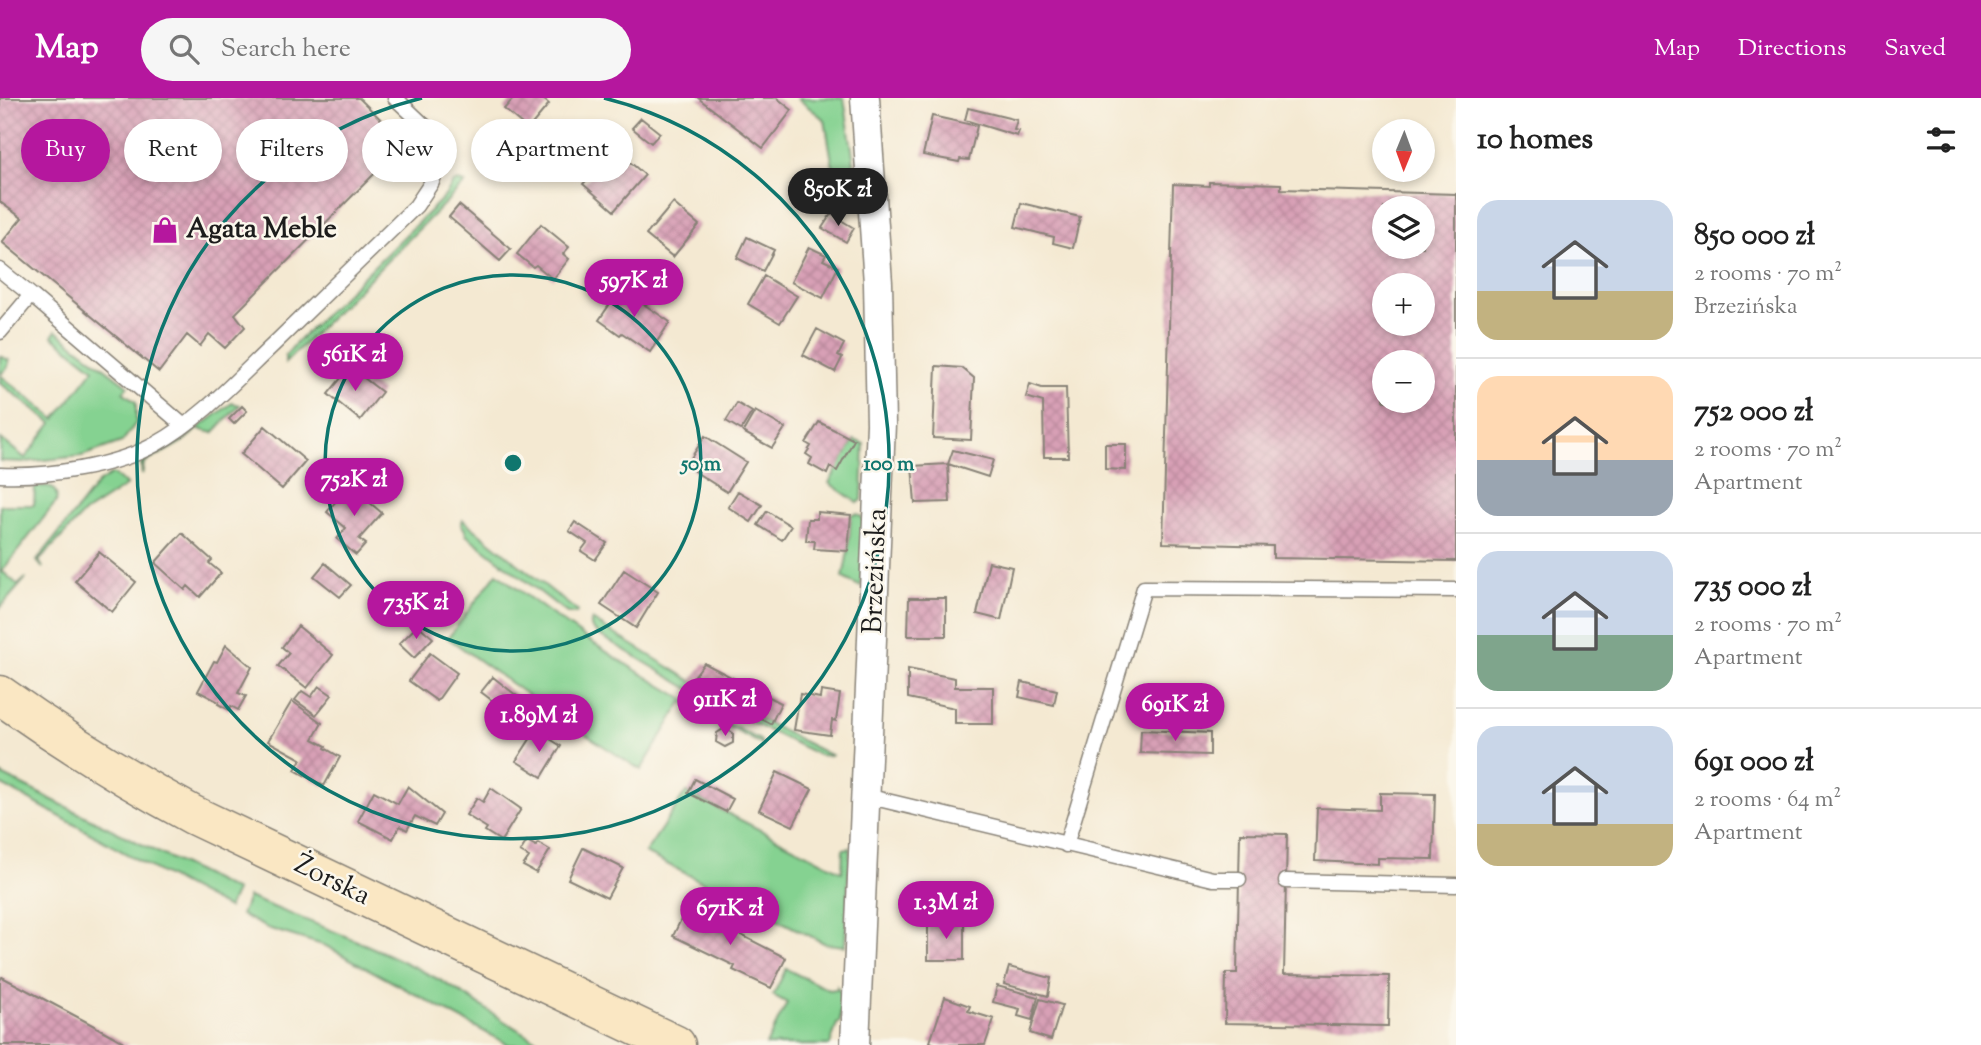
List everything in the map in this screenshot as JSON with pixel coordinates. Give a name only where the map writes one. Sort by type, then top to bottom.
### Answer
[{"type":"main road","name":"Żorska","points":[[18,715],[193,815],[665,1042]]},
{"type":"street","name":"Brzezińska","points":[[855,1045],[880,467],[881,379],[876,253],[865,98]]},
{"type":"lane","points":[[0,475],[80,469],[154,445],[184,426],[232,384],[416,206],[432,182],[442,152],[428,129],[395,98]]},
{"type":"lane","points":[[0,270],[184,426]]},
{"type":"lane","points":[[0,332],[31,295]]},
{"type":"lane","points":[[1066,845],[1144,587],[1456,590]]},
{"type":"lane","points":[[866,796],[1213,879],[1239,879]]},
{"type":"lane","points":[[1286,881],[1456,885]]},
{"type":"green space","points":[[797,98],[844,98],[854,162],[852,167],[833,167],[825,120]]},
{"type":"green space","points":[[457,181],[465,183],[285,363],[285,356],[296,343]]},
{"type":"green space","points":[[56,331],[128,386],[123,392],[136,402],[136,423],[122,442],[82,456],[25,462],[0,461],[1,439],[25,458],[52,423],[0,383],[0,375],[55,419],[94,369],[52,336]]},
{"type":"green space","points":[[0,356],[9,360],[8,367],[0,375]]},
{"type":"green space","points":[[232,403],[240,405],[213,433],[198,429],[182,442],[144,463],[142,475],[141,463],[181,441]]},
{"type":"green space","points":[[854,440],[864,444],[862,500],[858,503],[829,483]]},
{"type":"green space","points":[[112,474],[127,485],[84,513],[39,561],[43,568],[37,561],[98,483]]},
{"type":"green space","points":[[47,486],[55,492],[56,502],[2,571],[18,585],[26,578],[0,608],[0,505],[34,505],[35,487]]},
{"type":"green space","points":[[857,514],[863,520],[861,587],[843,578],[851,515]]},
{"type":"green space","points":[[463,520],[577,611],[576,614],[567,613],[466,535],[461,524]]},
{"type":"green space","points":[[497,573],[592,642],[658,684],[760,740],[763,747],[682,702],[641,770],[592,739],[448,638]]},
{"type":"green space","points":[[592,620],[721,699],[832,756],[819,755],[718,706],[601,636],[594,631]]},
{"type":"green space","points":[[0,774],[236,891],[228,908],[0,784]]},
{"type":"green space","points":[[686,792],[842,872],[843,849],[850,848],[845,946],[826,944],[645,853]]},
{"type":"green space","points":[[248,897],[410,965],[447,984],[548,1045],[509,1045],[326,946],[267,928],[241,915]]},
{"type":"green space","points":[[786,969],[829,990],[837,987],[841,993],[840,1022],[830,1045],[766,1045],[787,1003],[773,995]]},
{"type":"building","name":"Agata Meble","points":[[0,98],[359,98],[380,119],[362,119],[362,182],[366,182],[235,314],[245,327],[225,348],[209,334],[200,346],[187,335],[159,372],[2,242],[22,218],[0,202]]},
{"type":"building","points":[[514,98],[542,98],[549,104],[536,119],[516,119],[504,109]]},
{"type":"building","points":[[698,98],[777,98],[792,110],[763,148]]},
{"type":"building","points":[[968,108],[1017,120],[1014,130],[1019,131],[1017,136],[965,120]]},
{"type":"building","points":[[932,116],[977,126],[969,160],[960,159],[959,162],[923,155]]},
{"type":"building","points":[[641,118],[660,133],[651,143],[633,127]]},
{"type":"building","points":[[633,165],[645,175],[614,211],[583,184],[633,182]]},
{"type":"building","points":[[1173,184],[1281,184],[1281,189],[1456,194],[1456,561],[1273,558],[1273,546],[1163,543]]},
{"type":"building","points":[[673,203],[699,225],[673,257],[646,235]]},
{"type":"building","points":[[1021,203],[1080,217],[1073,248],[1053,243],[1054,237],[1015,227]]},
{"type":"building","points":[[459,205],[511,249],[500,261],[449,217]]},
{"type":"building","points":[[831,214],[854,228],[846,242],[822,228]]},
{"type":"building","points":[[541,224],[569,247],[563,254],[569,259],[553,279],[517,254]]},
{"type":"building","points":[[747,237],[774,250],[763,271],[737,258]]},
{"type":"building","points":[[809,247],[826,255],[823,260],[838,267],[823,298],[791,282]]},
{"type":"building","points":[[764,276],[797,296],[780,323],[748,304]]},
{"type":"building","points":[[623,285],[644,300],[642,303],[670,322],[650,352],[599,320]]},
{"type":"building","points":[[817,329],[844,344],[838,356],[842,358],[835,372],[803,355]]},
{"type":"building","points":[[936,366],[962,368],[974,378],[971,440],[933,438]]},
{"type":"building","points":[[350,367],[382,392],[360,420],[328,394]]},
{"type":"building","points":[[1030,384],[1042,388],[1066,388],[1068,457],[1044,457],[1043,402],[1026,397]]},
{"type":"building","points":[[737,403],[752,412],[741,430],[726,421]]},
{"type":"building","points":[[242,406],[247,411],[234,424],[229,419]]},
{"type":"building","points":[[755,411],[785,428],[772,448],[743,432]]},
{"type":"building","points":[[819,422],[854,440],[837,471],[830,467],[827,474],[809,464],[812,458],[806,454],[811,446],[806,443]]},
{"type":"building","points":[[265,426],[306,461],[282,489],[241,454]]},
{"type":"building","points":[[705,436],[746,462],[727,492],[686,466]]},
{"type":"building","points":[[1105,444],[1126,444],[1126,470],[1105,469]]},
{"type":"building","points":[[953,450],[993,460],[988,477],[948,464]]},
{"type":"building","points":[[948,464],[950,502],[915,503],[912,466]]},
{"type":"building","points":[[349,485],[382,513],[359,539],[366,544],[356,555],[337,539],[346,528],[327,512]]},
{"type":"building","points":[[738,491],[762,505],[751,522],[728,507]]},
{"type":"building","points":[[767,511],[791,526],[782,540],[758,525]]},
{"type":"building","points":[[817,512],[851,515],[848,551],[814,549],[815,541],[806,541],[808,519],[817,519]]},
{"type":"building","points":[[575,522],[607,543],[595,560],[581,551],[587,543],[569,531]]},
{"type":"building","points":[[182,533],[212,560],[209,563],[221,573],[200,597],[188,586],[185,590],[155,563]]},
{"type":"building","points":[[99,552],[136,582],[112,612],[75,581]]},
{"type":"building","points":[[989,562],[1012,567],[1001,620],[977,614]]},
{"type":"building","points":[[325,563],[351,585],[340,597],[314,576]]},
{"type":"building","points":[[624,570],[658,592],[636,628],[601,605]]},
{"type":"building","points":[[909,598],[946,598],[946,636],[908,636]]},
{"type":"building","points":[[418,625],[433,638],[414,658],[399,644]]},
{"type":"building","points":[[298,626],[333,655],[307,688],[278,666],[289,653],[282,647]]},
{"type":"building","points":[[226,645],[252,667],[238,693],[246,696],[238,710],[231,706],[229,710],[198,691]]},
{"type":"building","points":[[430,653],[457,673],[437,701],[409,681]]},
{"type":"building","points":[[704,663],[781,703],[771,724],[691,681]]},
{"type":"building","points":[[908,669],[955,678],[955,687],[993,687],[993,724],[955,724],[955,708],[908,698]]},
{"type":"building","points":[[493,677],[522,700],[510,714],[481,692]]},
{"type":"building","points":[[1022,682],[1057,690],[1054,705],[1019,697]]},
{"type":"building","points":[[319,686],[332,695],[316,715],[295,700],[302,691],[311,697]]},
{"type":"building","points":[[821,691],[840,694],[836,721],[832,720],[830,735],[794,730],[800,694],[820,698]]},
{"type":"building","points":[[292,701],[322,723],[313,739],[340,757],[324,786],[295,770],[301,759],[268,741]]},
{"type":"building","points":[[725,728],[733,733],[733,743],[725,747],[716,742],[717,733]]},
{"type":"building","points":[[536,730],[561,746],[542,777],[516,761]]},
{"type":"building","points":[[1141,730],[1210,733],[1210,755],[1140,753]]},
{"type":"building","points":[[777,772],[812,789],[793,826],[759,810]]},
{"type":"building","points":[[695,779],[733,799],[726,812],[688,793]]},
{"type":"building","points":[[408,786],[442,814],[435,826],[415,816],[407,830],[400,826],[393,839],[358,821],[374,791],[398,804]]},
{"type":"building","points":[[491,788],[521,809],[501,841],[466,815],[477,798],[483,802]]},
{"type":"building","points":[[1380,793],[1435,794],[1433,859],[1378,858],[1378,864],[1315,861],[1317,808],[1380,810]]},
{"type":"building","points":[[1240,833],[1287,834],[1284,974],[1389,976],[1388,1026],[1225,1023],[1226,973],[1237,973]]},
{"type":"building","points":[[527,841],[536,846],[538,843],[550,850],[536,873],[523,866],[529,857],[520,852]]},
{"type":"building","points":[[583,848],[623,868],[607,898],[568,879]]},
{"type":"building","points":[[687,907],[786,958],[771,988],[733,970],[735,966],[673,936]]},
{"type":"building","points":[[928,922],[964,923],[964,960],[928,960]]},
{"type":"building","points":[[1009,967],[1051,978],[1048,996],[1004,984]]},
{"type":"building","points":[[2,977],[129,1045],[0,1045]]},
{"type":"building","points":[[997,986],[1038,997],[1032,1020],[1018,1016],[1020,1009],[993,1002]]},
{"type":"building","points":[[945,997],[970,1006],[968,1011],[994,1019],[985,1045],[937,1045],[930,1042]]},
{"type":"building","points":[[1040,999],[1062,1005],[1051,1040],[1030,1033]]},
{"type":"place","name":"Agata Meble","points":[[165,230]]}]
